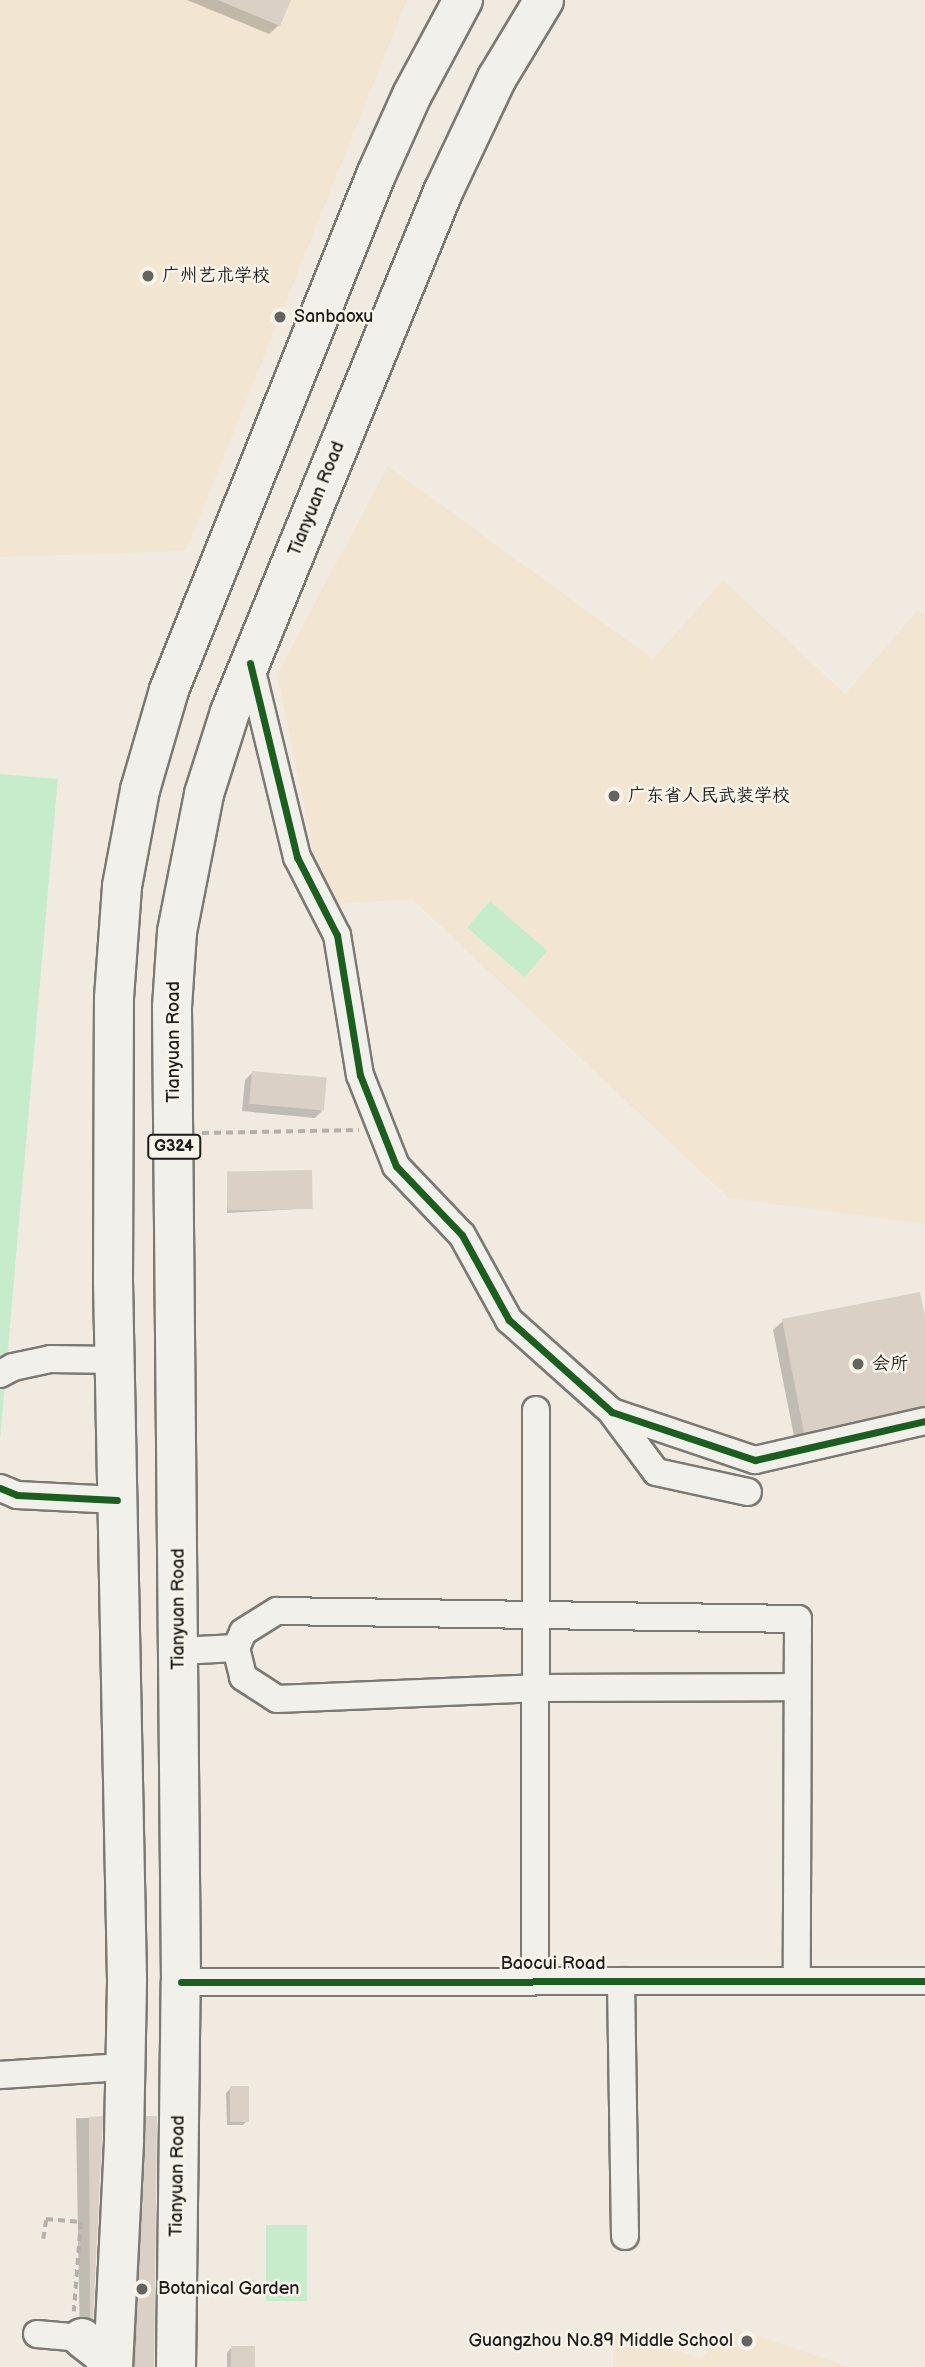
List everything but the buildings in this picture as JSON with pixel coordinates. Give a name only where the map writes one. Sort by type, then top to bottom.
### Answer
[{"type":"highway","points":[[113,2367],[125,2067],[126,1966],[114,1360],[116,936],[140,790],[169,690],[376,175],[412,95],[463,0]]},
{"type":"highway","name":"Tianyuan Road","points":[[176,2367],[181,1982],[172,1007],[177,932],[204,794],[230,712],[443,192],[492,88],[544,0]]},
{"type":"highway","points":[[78,2326],[104,2332],[117,2305]]},
{"type":"highway","points":[[78,2326],[104,2355],[107,2367]]},
{"type":"street","points":[[250,663],[297,857],[337,936],[360,1074],[396,1166],[462,1235],[509,1320],[611,1412],[656,1472],[748,1492]]},
{"type":"street","points":[[0,1374],[13,1367],[50,1359],[114,1360]]},
{"type":"street","points":[[535,1979],[536,1410]]},
{"type":"street","points":[[611,1412],[755,1460],[925,1421]]},
{"type":"street","points":[[0,1488],[17,1495],[117,1500]]},
{"type":"street","points":[[797,1688],[535,1688],[278,1699],[243,1677],[236,1648],[243,1632],[277,1611],[798,1619],[797,1979]]},
{"type":"street","points":[[179,1651],[236,1648]]},
{"type":"street","name":"Baocui Road","points":[[181,1982],[535,1979],[925,1981]]},
{"type":"street","points":[[621,1980],[625,2236]]},
{"type":"street","points":[[0,2075],[125,2067]]},
{"type":"street","points":[[37,2334],[78,2326]]},
{"type":"path","points":[[174,1133],[382,1130]]},
{"type":"path","points":[[43,2239],[46,2219],[80,2222],[78,2326]]},
{"type":"shaded area","name":"广州艺术学校","points":[[0,0],[407,0],[186,551],[0,557]]},
{"type":"shaded area","name":"广东省人民武装学校","points":[[388,466],[653,659],[723,580],[845,694],[918,610],[925,616],[925,1224],[729,1198],[412,899],[325,905],[277,674]]},
{"type":"shaded area","name":"Guangzhou No.89 Middle School","points":[[734,2328],[850,2367],[613,2367],[613,2333],[701,2358]]},
{"type":"green space","points":[[0,774],[58,779],[0,1439]]},
{"type":"green space","points":[[490,901],[547,951],[524,977],[467,927]]},
{"type":"green space","points":[[266,2225],[307,2225],[307,2301],[266,2301]]},
{"type":"cycle path","points":[[250,663],[297,857],[337,935],[360,1075],[396,1166],[462,1235],[509,1320],[612,1412],[755,1460],[925,1421]]},
{"type":"cycle path","points":[[0,1488],[17,1495],[117,1500]]},
{"type":"cycle path","points":[[181,1982],[925,1981]]},
{"type":"place","name":"广州艺术学校","points":[[148,276]]},
{"type":"place","name":"Sanbaoxu","points":[[280,317]]},
{"type":"place","name":"广东省人民武装学校","points":[[614,796]]},
{"type":"place","name":"会所","points":[[858,1364]]},
{"type":"place","name":"Botanical Garden","points":[[142,2289]]},
{"type":"place","name":"Guangzhou No.89 Middle School","points":[[747,2341]]}]
